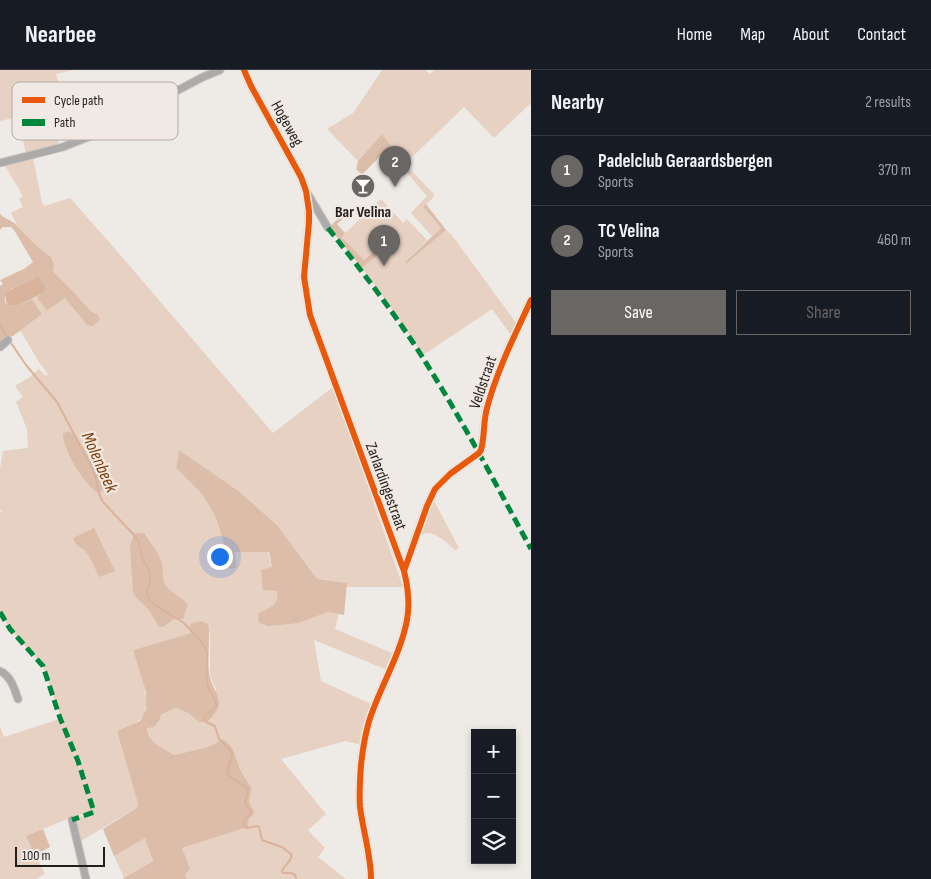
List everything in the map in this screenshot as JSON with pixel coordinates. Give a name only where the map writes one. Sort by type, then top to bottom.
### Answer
[{"type":"street","points":[[178,90],[220,70]]},
{"type":"street","name":"Hogeweg","points":[[244,70],[301,176],[306,191],[328,228]]},
{"type":"street","points":[[0,163],[63,148],[82,140]]},
{"type":"street","name":"Zarlardingestraat","points":[[306,191],[309,222],[304,277],[310,315],[404,571],[407,585],[407,620],[396,657],[373,710],[366,733],[361,766],[360,807],[370,862],[371,879]]},
{"type":"street","name":"Veldstraat","points":[[404,571],[435,489],[450,474],[481,450],[484,421],[490,396],[531,300]]},
{"type":"street","points":[[0,347],[8,340]]},
{"type":"street","points":[[0,671],[11,680],[18,698]]},
{"type":"street","points":[[72,820],[86,879]]},
{"type":"shaded area","points":[[0,70],[73,70],[56,74],[58,82],[12,82],[12,118],[0,121]]},
{"type":"shaded area","points":[[382,70],[425,70],[430,74],[434,70],[531,70],[531,103],[494,138],[464,107],[405,164],[382,134],[358,161],[327,129],[353,113]]},
{"type":"shaded area","points":[[382,134],[405,164],[402,167],[386,150],[362,175],[356,169],[358,161]]},
{"type":"shaded area","points":[[23,140],[58,140],[59,144],[26,152]]},
{"type":"shaded area","points":[[33,158],[44,206],[70,198],[273,433],[333,387],[403,587],[347,587],[347,583],[317,579],[278,526],[240,492],[179,450],[176,468],[209,504],[223,540],[229,568],[234,552],[268,552],[272,568],[263,590],[277,591],[277,600],[271,607],[285,623],[299,623],[328,612],[339,614],[335,629],[392,653],[385,669],[314,640],[321,681],[371,704],[363,725],[359,744],[345,741],[281,759],[326,814],[308,830],[325,848],[318,857],[346,879],[186,879],[182,848],[248,827],[249,819],[253,815],[249,802],[252,788],[241,771],[227,742],[223,739],[208,747],[174,755],[153,741],[148,732],[147,727],[159,721],[161,715],[175,708],[188,712],[219,699],[215,693],[216,689],[210,676],[210,633],[190,624],[191,633],[133,650],[145,689],[146,700],[142,717],[135,723],[137,808],[79,842],[74,820],[94,811],[70,818],[26,836],[45,874],[36,879],[0,879],[0,727],[4,737],[60,719],[63,724],[43,666],[10,629],[0,611],[0,513],[2,512],[0,510],[0,469],[3,451],[28,448],[27,429],[16,402],[23,397],[15,386],[39,369],[46,376],[48,374],[20,330],[42,314],[32,299],[36,297],[47,311],[65,298],[92,312],[53,271],[51,257],[18,227],[11,213],[23,207],[19,199],[23,196],[4,164]],"holes":[[[62,436],[90,457],[107,487],[85,480],[66,449]],[[146,534],[162,562],[164,583],[188,604],[176,618],[163,627],[159,627],[148,609],[133,594],[132,568]],[[67,734],[77,761],[94,811]]]},
{"type":"shaded area","points":[[405,164],[434,194],[432,199],[423,207],[441,228],[432,236],[411,213],[427,196],[402,167]]},
{"type":"shaded area","points":[[381,199],[403,223],[407,219],[427,240],[405,262],[406,264],[446,230],[451,234],[517,324],[511,335],[492,309],[423,355],[362,268],[388,245],[384,241],[364,260],[342,236]]},
{"type":"shaded area","points":[[426,204],[446,230],[406,264],[405,262],[441,228],[423,207]]},
{"type":"shaded area","points":[[349,209],[351,212],[337,224],[345,233],[342,237],[364,260],[385,241],[389,245],[362,268],[329,227]]},
{"type":"shaded area","points":[[0,214],[15,224],[51,257],[54,265],[53,271],[92,312],[98,315],[100,320],[93,326],[87,325],[65,298],[47,311],[36,297],[45,292],[24,284],[11,289],[5,297],[5,302],[8,305],[19,305],[32,299],[42,314],[0,345],[0,286],[3,284],[0,280],[24,269],[33,262],[11,227],[3,227],[0,230]]},
{"type":"shaded area","points":[[38,277],[45,286],[45,292],[19,305],[8,305],[6,297],[9,291]]},
{"type":"shaded area","points":[[68,431],[76,436],[107,487],[99,493],[88,484],[70,456],[63,439],[63,433]]},
{"type":"shaded area","points":[[179,450],[240,492],[278,526],[317,579],[347,583],[344,615],[328,612],[299,623],[268,626],[260,623],[258,620],[259,613],[273,605],[277,600],[277,591],[263,590],[261,570],[272,567],[269,552],[235,552],[236,568],[229,569],[223,540],[209,504],[176,468]]},
{"type":"shaded area","points":[[432,497],[459,548],[455,550],[442,538],[434,534],[425,533],[417,538]]},
{"type":"shaded area","points":[[94,528],[115,571],[99,577],[88,554],[77,546],[73,538]]},
{"type":"shaded area","points":[[134,534],[145,534],[162,562],[164,583],[188,604],[183,619],[174,619],[163,627],[159,627],[148,609],[133,594],[130,546]]},
{"type":"shaded area","points":[[201,621],[208,624],[209,671],[219,700],[218,708],[210,719],[203,723],[185,711],[175,708],[161,715],[154,727],[147,728],[148,733],[153,741],[174,755],[208,747],[223,739],[227,742],[233,750],[241,771],[252,788],[249,802],[254,811],[253,815],[249,819],[248,827],[182,848],[190,869],[185,874],[187,879],[122,879],[153,861],[145,838],[114,856],[103,829],[137,808],[138,803],[117,731],[140,721],[146,709],[146,692],[133,650],[191,633],[190,624]]},
{"type":"shaded area","points":[[43,829],[50,847],[35,855],[26,836]]},
{"type":"shaded area","points":[[145,837],[153,861],[124,878],[114,856]]},
{"type":"waterway","name":"Molenbeek","points":[[0,325],[7,337]]},
{"type":"waterway","name":"Molenbeek","points":[[11,343],[26,365],[57,402],[94,472],[103,502],[139,542],[143,560],[150,575],[147,592],[148,599],[184,623],[206,649],[207,682],[217,705],[204,719],[215,726],[219,739],[229,748],[232,754],[227,771],[228,775],[248,789],[245,803],[251,812],[244,825],[247,828],[259,827],[262,840],[282,847],[291,854],[291,859],[282,872],[291,873],[295,875],[296,879]]},
{"type":"marked path","points":[[328,228],[392,312],[428,366],[474,444],[531,549]]},
{"type":"marked path","points":[[0,612],[10,629],[43,666],[60,718],[78,761],[94,812],[72,820]]},
{"type":"cycle path","points":[[244,70],[301,177],[306,191],[309,222],[304,277],[310,315],[407,583],[408,608],[404,632],[397,655],[377,699],[365,737],[362,758],[360,807],[370,861],[371,879]]},
{"type":"cycle path","points":[[404,571],[435,489],[450,474],[481,450],[486,413],[491,394],[531,300]]},
{"type":"place","name":"Bar Velina","points":[[363,186]]},
{"type":"place","name":"TC Velina","points":[[395,187]]},
{"type":"place","name":"Padelclub Geraardsbergen","points":[[384,266]]}]
